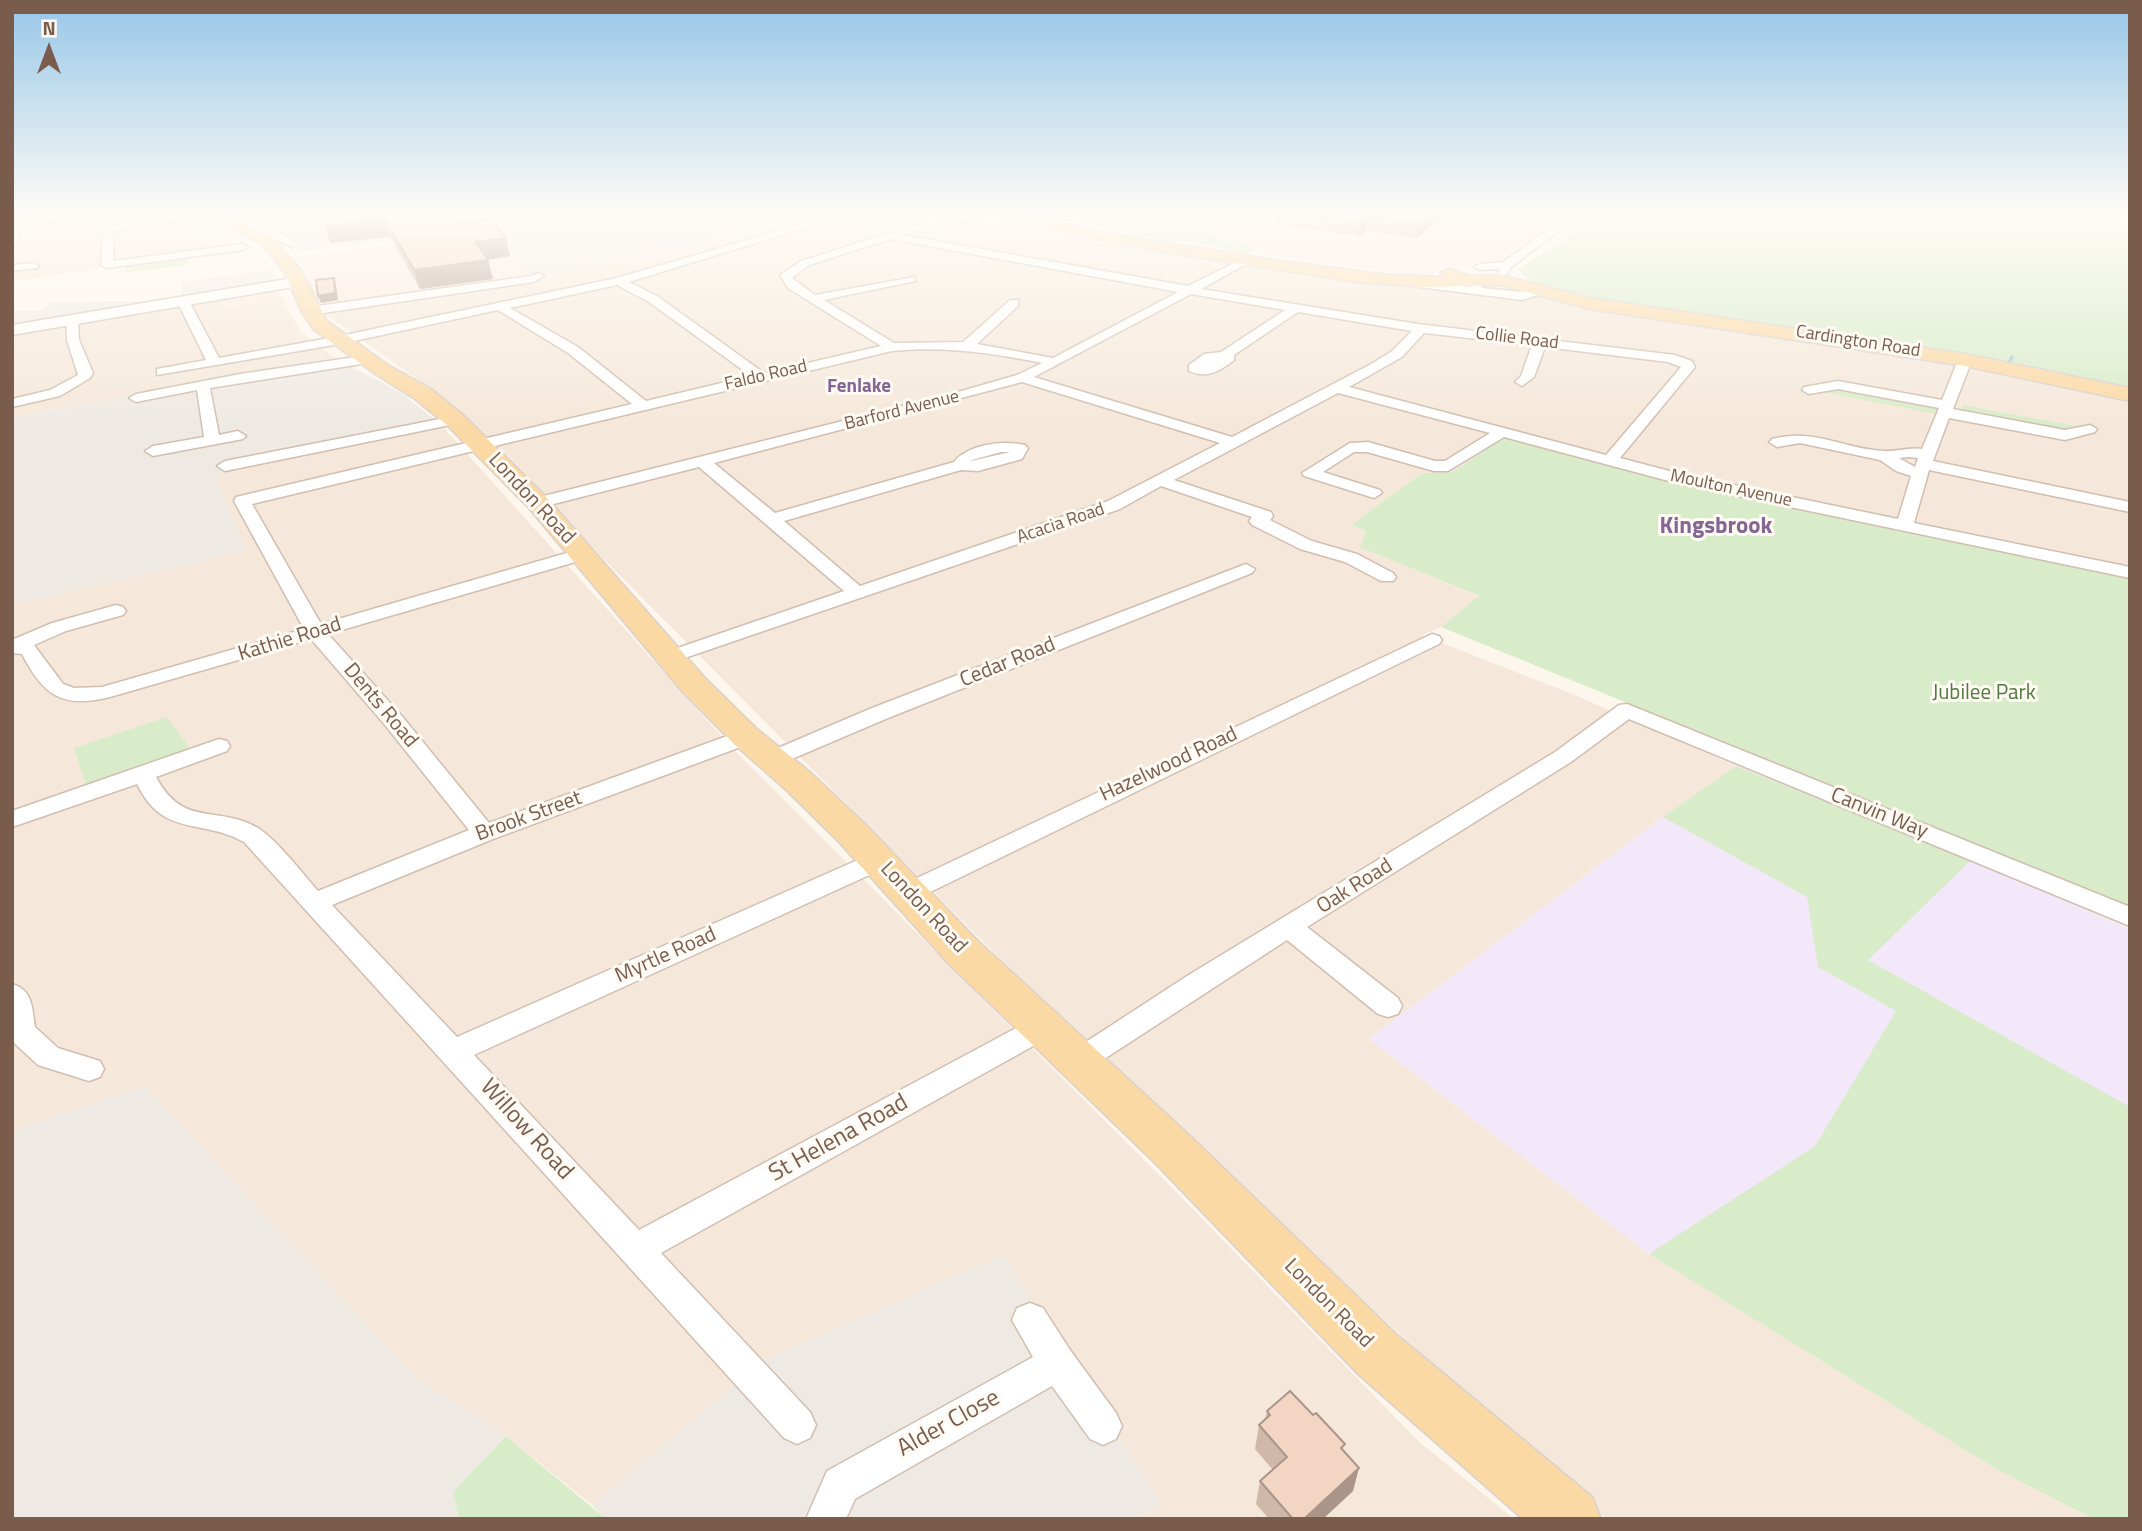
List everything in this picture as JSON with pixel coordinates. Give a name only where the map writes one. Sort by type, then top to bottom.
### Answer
[{"type":"main road","name":"London Road","points":[[300,284],[310,311],[320,325],[423,394],[480,444],[538,503],[693,684],[878,860],[963,952],[1192,1168],[1377,1354],[1570,1519]]},
{"type":"main road","name":"Cardington Road","points":[[1454,284],[1473,286]]},
{"type":"main road","points":[[1470,284],[1477,284]]},
{"type":"main road","name":"Cardington Road","points":[[1524,284],[1534,290],[1616,308],[1965,360],[2130,395]]},
{"type":"street","points":[[12,330],[284,284]]},
{"type":"street","points":[[310,311],[496,284]]},
{"type":"street","points":[[162,372],[340,340],[602,284]]},
{"type":"street","points":[[626,284],[653,299],[761,377]]},
{"type":"street","points":[[791,284],[892,347]]},
{"type":"street","points":[[814,299],[885,284]]},
{"type":"street","name":"Collie Road","points":[[1158,284],[1418,328],[1680,360],[1687,364],[1688,368],[1610,460]]},
{"type":"street","name":"Barford Avenue","points":[[538,503],[1021,378],[1200,284]]},
{"type":"street","name":"Cardington Road","points":[[1423,285],[1473,286],[1522,296],[1534,290]]},
{"type":"street","points":[[183,301],[214,362]]},
{"type":"street","points":[[968,345],[1014,303]]},
{"type":"street","points":[[499,306],[573,350],[642,405]]},
{"type":"street","points":[[1226,355],[1296,308]]},
{"type":"street","points":[[12,403],[35,401],[69,387],[86,373],[73,340],[72,320]]},
{"type":"street","name":"Acacia Road","points":[[670,657],[1114,505],[1397,355],[1419,331],[1418,328]]},
{"type":"street","points":[[1522,382],[1527,377],[1540,342]]},
{"type":"street","name":"Faldo Road","points":[[242,501],[892,347],[933,343],[968,345],[1055,362]]},
{"type":"street","points":[[136,397],[369,359]]},
{"type":"street","points":[[1905,525],[1944,408],[1965,360]]},
{"type":"street","points":[[1021,378],[1233,442]]},
{"type":"street","points":[[203,385],[212,441]]},
{"type":"street","points":[[1809,390],[1838,386],[2065,435],[2091,429]]},
{"type":"street","name":"Moulton Avenue","points":[[1336,388],[1680,479],[2130,573]]},
{"type":"street","points":[[225,466],[455,420]]},
{"type":"street","points":[[1787,427],[1800,438]]},
{"type":"street","points":[[1374,493],[1303,477],[1350,448],[1368,447],[1434,466],[1448,466],[1502,432]]},
{"type":"street","points":[[153,451],[237,436]]},
{"type":"street","points":[[1777,442],[1800,438],[1885,456],[1908,452],[1924,464],[2130,508]]},
{"type":"street","points":[[702,461],[856,593]]},
{"type":"street","points":[[772,519],[960,465]]},
{"type":"street","points":[[1161,481],[1265,516],[1258,521],[1306,544],[1357,554],[1387,577]]},
{"type":"street","name":"Dents Road","points":[[242,501],[317,632],[393,720],[484,833]]},
{"type":"street","name":"Kathie Road","points":[[14,646],[30,650],[48,685],[56,691],[88,694],[126,688],[583,554]]},
{"type":"street","name":"Cedar Road","points":[[759,748],[880,713],[1246,569]]},
{"type":"street","name":"Kathie Road","points":[[14,646],[59,627],[116,611]]},
{"type":"street","name":"Hazelwood Road","points":[[906,893],[1432,640]]},
{"type":"street","name":"Canvin Way","points":[[1628,710],[2130,917]]},
{"type":"street","name":"Oak Road","points":[[1079,1061],[1197,983],[1563,757],[1628,710]]},
{"type":"street","points":[[14,824],[219,746]]},
{"type":"street","name":"Brook Street","points":[[315,902],[484,833],[759,748]]},
{"type":"street","name":"Willow Road","points":[[143,774],[160,803],[180,814],[240,827],[253,836],[797,1425]]},
{"type":"street","name":"Myrtle Road","points":[[454,1051],[878,860]]},
{"type":"street","points":[[1290,928],[1388,1006]]},
{"type":"street","points":[[12,994],[17,999],[21,1032],[48,1058],[89,1069]]},
{"type":"street","name":"St Helena Road","points":[[634,1250],[1043,1027]]},
{"type":"street","points":[[1030,1320],[1057,1363],[1103,1426]]},
{"type":"street","name":"Alder Close","points":[[833,1502],[1057,1363]]},
{"type":"shaded area","points":[[182,284],[258,284],[182,298]]},
{"type":"shaded area","points":[[310,284],[483,284],[317,308]]},
{"type":"shaded area","points":[[483,284],[1498,285],[1607,308],[1939,358],[2130,397],[2130,578],[1684,485],[1505,436],[1453,472],[1422,473],[1351,525],[1366,531],[1361,547],[1480,597],[1441,627],[1422,635],[1577,696],[1736,766],[1663,817],[1369,1039],[1649,1254],[1996,1469],[2094,1519],[1607,1519],[1160,1120],[444,398],[317,308]]},
{"type":"shaded area","points":[[265,290],[277,291],[282,298],[228,308],[219,297]]},
{"type":"shaded area","points":[[219,297],[228,308],[282,298],[302,333],[335,358],[12,418],[12,333]]},
{"type":"shaded area","points":[[136,301],[143,304],[12,327],[12,311],[38,311],[54,302]]},
{"type":"shaded area","points":[[335,358],[402,393],[441,425],[233,467],[215,478],[246,551],[12,604],[12,418]]},
{"type":"shaded area","points":[[441,425],[732,748],[1187,1203],[1418,1441],[1514,1519],[1135,1519],[1162,1505],[764,1360],[592,1505],[506,1436],[416,1378],[145,1086],[12,1130],[12,604],[245,551],[215,478],[233,467]]},
{"type":"shaded area","points":[[1736,766],[1971,860],[2130,929],[2130,1519],[2094,1519],[1996,1469],[1649,1254],[1369,1039],[1663,817]]},
{"type":"shaded area","points":[[145,1086],[416,1378],[506,1436],[453,1492],[459,1519],[12,1519],[12,1130]]},
{"type":"shaded area","points":[[1003,1255],[1162,1505],[1135,1519],[605,1519],[592,1505],[764,1360]]},
{"type":"green space","points":[[1539,284],[2130,284],[2130,392],[1591,300]]},
{"type":"green space","points":[[1846,388],[1938,407],[1936,414],[1818,391]]},
{"type":"green space","points":[[1963,405],[2080,427],[2062,432],[1961,413]]},
{"type":"green space","name":"Jubilee Park","points":[[1505,436],[1684,485],[2130,578],[2130,908],[1441,627],[1479,596],[1360,547],[1366,531],[1351,525],[1422,473],[1453,472]]},
{"type":"green space","points":[[167,717],[191,750],[87,787],[74,748]]},
{"type":"green space","points":[[1736,766],[1971,860],[1868,960],[2130,1107],[2130,1519],[2094,1519],[1996,1469],[1649,1254],[1815,1146],[1896,1011],[1818,967],[1807,897],[1663,817]]},
{"type":"green space","points":[[506,1436],[606,1519],[459,1519],[453,1492]]},
{"type":"building","points":[[317,284],[334,284],[335,293],[318,296]]},
{"type":"building","points":[[1290,1391],[1313,1415],[1316,1413],[1345,1444],[1341,1448],[1359,1468],[1304,1519],[1293,1519],[1260,1481],[1287,1457],[1259,1425],[1270,1415],[1267,1411]]},
{"type":"waterway","points":[[2008,365],[2012,357]]},
{"type":"district","name":"Fenlake","points":[[859,387]]},
{"type":"district","name":"Kingsbrook","points":[[1716,527]]}]
